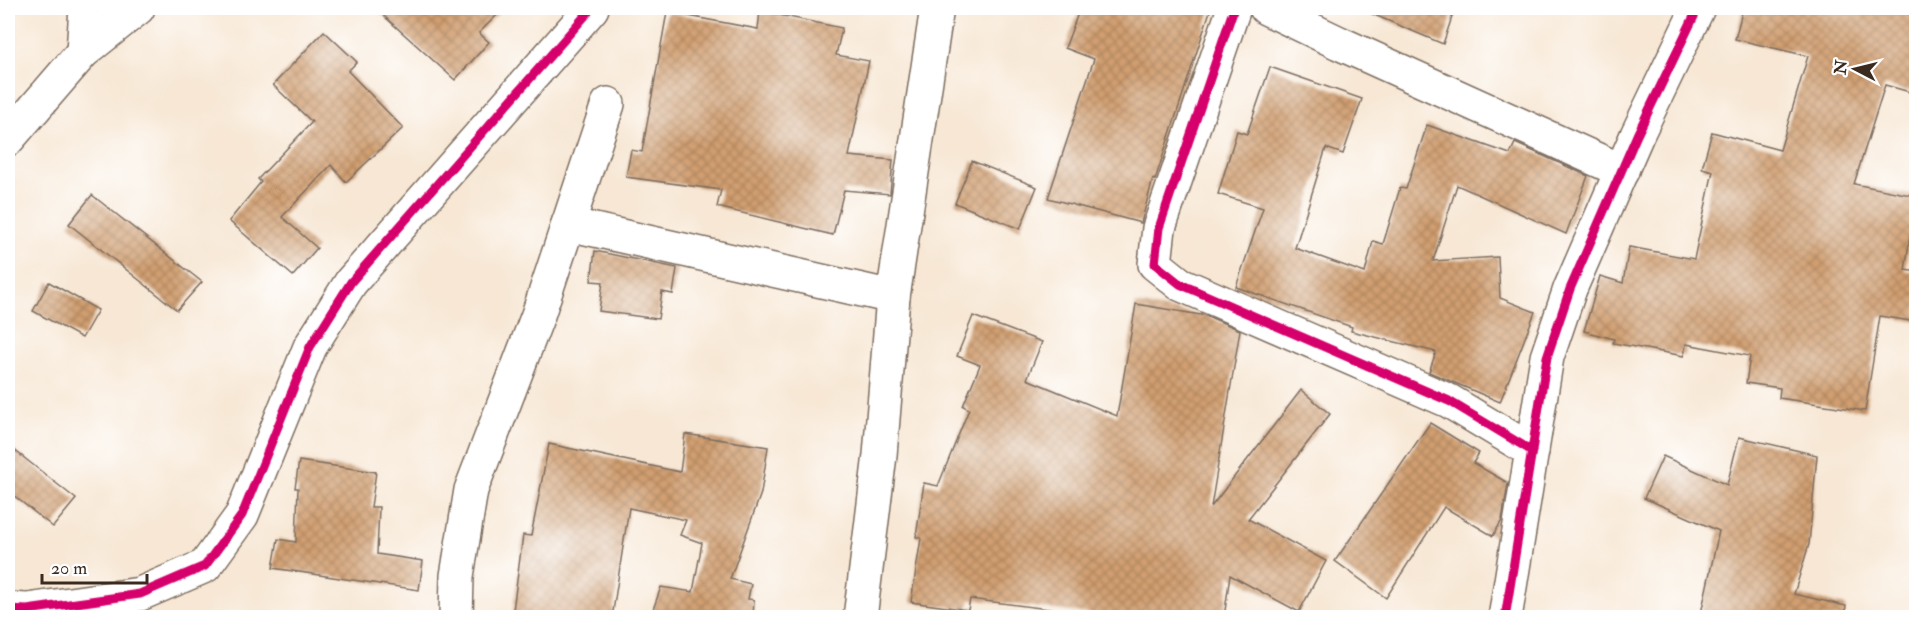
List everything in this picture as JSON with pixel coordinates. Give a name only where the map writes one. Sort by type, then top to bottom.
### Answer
[{"type":"street","points":[[83,52],[86,8]]},
{"type":"street","points":[[8,139],[83,52],[138,8]]},
{"type":"street","points":[[8,609],[27,610],[140,594],[205,566],[242,516],[310,347],[351,282],[592,8]]},
{"type":"street","points":[[860,618],[880,455],[893,297],[937,8]]},
{"type":"street","points":[[1234,8],[1159,228],[1155,264],[1180,284],[1449,401],[1532,451]]},
{"type":"street","points":[[1266,8],[1622,171]]},
{"type":"street","points":[[1505,618],[1547,357],[1570,289],[1698,8]]},
{"type":"street","points":[[456,618],[457,576],[471,490],[538,315],[608,104]]},
{"type":"street","points":[[568,224],[893,297]]},
{"type":"building","points":[[375,8],[504,8],[479,33],[489,42],[455,80]]},
{"type":"building","points":[[1080,8],[1211,8],[1155,180],[1153,179],[1141,223],[1048,198],[1094,59],[1065,48]]},
{"type":"building","points":[[1358,8],[1455,8],[1443,44]]},
{"type":"building","points":[[1743,8],[1887,8],[1917,16],[1917,72],[1910,92],[1885,85],[1854,184],[1916,196],[1905,270],[1917,272],[1917,322],[1880,316],[1865,411],[1779,398],[1780,388],[1746,383],[1750,356],[1686,344],[1684,356],[1613,343],[1614,339],[1584,331],[1600,276],[1623,283],[1629,247],[1694,259],[1713,171],[1702,168],[1712,132],[1780,150],[1808,56],[1735,39]]},
{"type":"building","points":[[760,11],[842,28],[836,55],[869,61],[849,156],[893,160],[890,194],[844,190],[833,235],[717,207],[721,190],[626,177],[631,150],[642,152],[667,12],[758,29]]},
{"type":"building","points":[[324,31],[357,62],[348,71],[403,128],[346,182],[331,165],[282,217],[317,248],[293,276],[229,221],[261,182],[258,179],[312,122],[273,85]]},
{"type":"building","points":[[1270,67],[1362,99],[1343,154],[1326,148],[1295,248],[1365,273],[1373,241],[1383,244],[1400,188],[1406,189],[1427,125],[1510,154],[1515,143],[1588,176],[1566,234],[1457,185],[1433,261],[1498,257],[1500,298],[1535,312],[1500,402],[1429,372],[1436,352],[1351,331],[1352,327],[1236,287],[1263,208],[1218,194],[1237,131],[1247,134]]},
{"type":"building","points":[[972,161],[1037,187],[1020,229],[955,203]]},
{"type":"building","points":[[92,195],[202,282],[177,310],[69,224]]},
{"type":"building","points":[[595,251],[677,268],[673,294],[662,292],[658,319],[599,311],[603,282],[591,281]]},
{"type":"building","points":[[49,282],[98,310],[82,338],[33,311]]},
{"type":"building","points":[[1136,304],[1207,316],[1240,330],[1211,507],[1301,390],[1330,414],[1248,519],[1326,561],[1299,612],[1230,575],[1224,618],[1119,618],[970,599],[968,610],[911,602],[921,538],[916,537],[924,483],[938,486],[969,409],[963,406],[980,365],[957,356],[973,316],[1042,342],[1027,379],[1117,416]]},
{"type":"building","points":[[1430,423],[1479,453],[1473,463],[1508,483],[1502,520],[1493,536],[1444,507],[1386,598],[1335,561]]},
{"type":"building","points":[[685,434],[768,447],[761,493],[730,579],[751,584],[748,599],[754,600],[753,618],[650,618],[661,587],[693,592],[702,543],[680,535],[686,520],[629,508],[612,618],[512,618],[523,535],[531,536],[549,444],[680,472]]},
{"type":"building","points":[[1739,437],[1817,455],[1809,544],[1794,594],[1846,606],[1844,618],[1700,618],[1719,531],[1644,498],[1663,456],[1727,485]]},
{"type":"building","points":[[8,445],[76,499],[53,527],[8,491]]},
{"type":"building","points":[[299,461],[376,472],[371,507],[379,507],[377,554],[423,561],[419,590],[273,568],[278,539],[296,542],[298,488],[295,488]]},
{"type":"cycle path","points":[[8,609],[27,610],[140,594],[205,566],[242,515],[310,347],[351,282],[592,8]]},
{"type":"cycle path","points":[[1234,8],[1159,228],[1155,264],[1180,284],[1449,401],[1532,451]]},
{"type":"cycle path","points":[[1505,618],[1547,357],[1570,289],[1637,135],[1698,8]]}]
